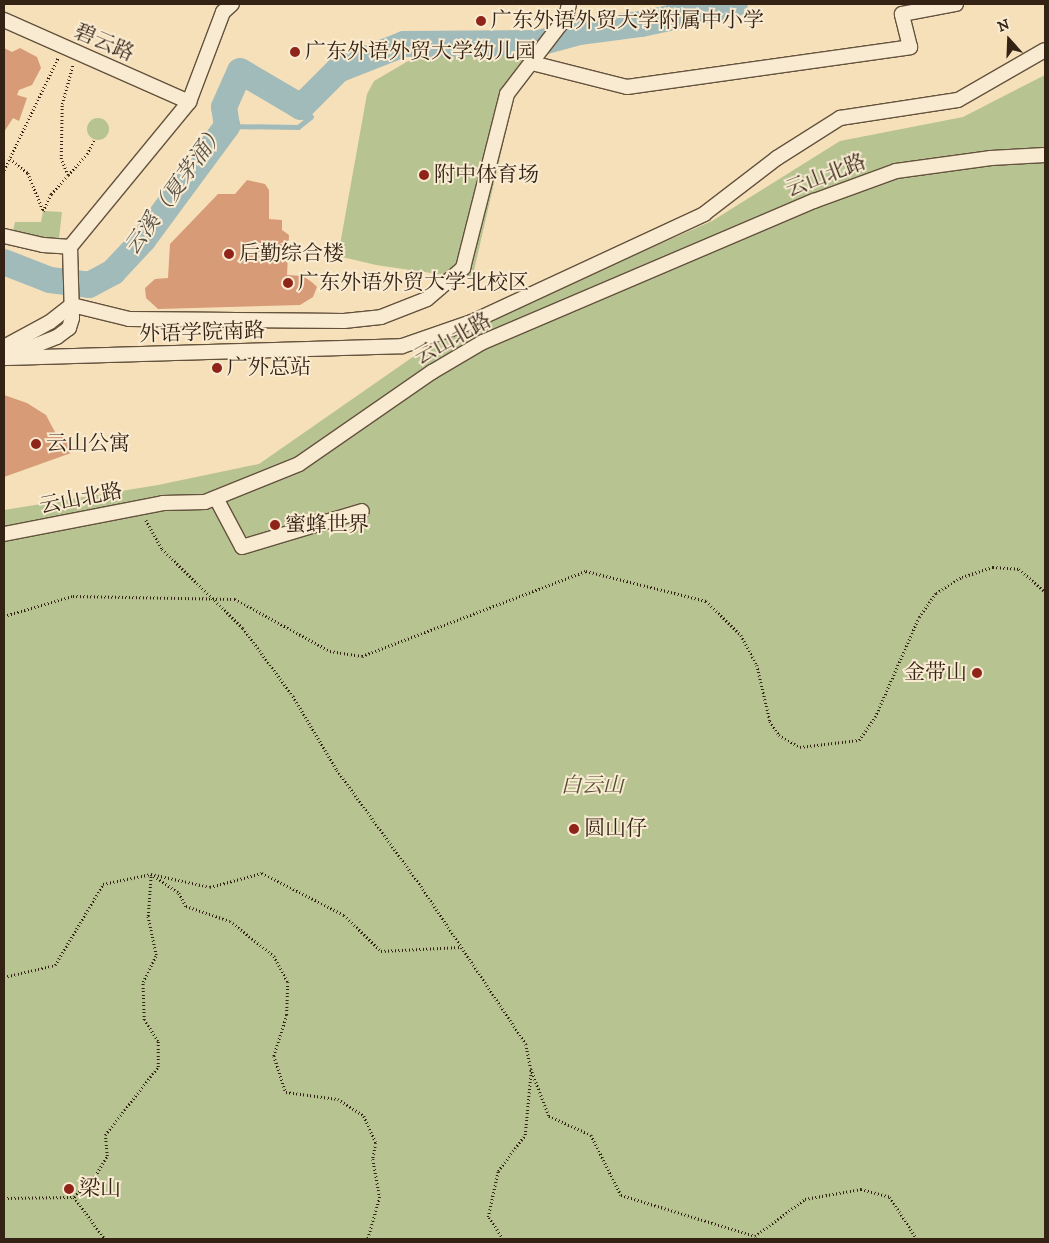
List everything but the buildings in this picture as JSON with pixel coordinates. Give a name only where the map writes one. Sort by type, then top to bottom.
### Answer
[{"type":"street","points":[[4,358],[57,337],[68,328],[72,305],[70,247],[189,102],[223,12],[232,4]]},
{"type":"street","points":[[532,63],[627,87],[910,47],[902,14],[956,4]]},
{"type":"street","points":[[72,305],[129,320],[344,321],[380,317],[427,299],[463,268],[507,94],[532,63],[568,10]]},
{"type":"street","name":"碧云路","points":[[4,20],[189,102]]},
{"type":"street","name":"外语学院南路","points":[[4,358],[402,346],[474,321],[704,214],[776,158],[840,118],[958,100],[1045,50]]},
{"type":"street","name":"云山北路","points":[[4,534],[163,503],[205,502],[216,498],[299,464],[415,383],[483,342],[814,201],[896,171],[991,158],[1045,155]]},
{"type":"street","points":[[4,236],[43,246],[70,247]]},
{"type":"street","points":[[4,347],[50,322],[72,305]]},
{"type":"street","points":[[474,321],[483,342]]},
{"type":"street","points":[[216,498],[242,547],[362,511]]},
{"type":"path","points":[[4,170],[63,47]]},
{"type":"path","points":[[68,175],[61,159],[62,104],[78,54]]},
{"type":"path","points":[[10,159],[28,173],[43,211],[51,194],[87,154],[94,140]]},
{"type":"path","points":[[140,507],[162,549],[211,600],[243,628],[293,696],[337,770],[461,947],[526,1044],[531,1069],[549,1116],[591,1135],[621,1195],[755,1236],[806,1200],[861,1189],[890,1197],[916,1239]]},
{"type":"path","points":[[4,616],[73,596],[235,599],[330,651],[362,656],[586,571],[681,592],[706,601],[741,635],[757,665],[770,721],[779,735],[800,747],[859,740],[875,717],[919,616],[936,593],[962,577],[993,567],[1018,569],[1045,592]]},
{"type":"path","points":[[4,977],[55,965],[103,884],[151,874],[210,887],[262,873],[344,915],[381,951],[461,947]]},
{"type":"path","points":[[4,1198],[74,1197],[95,1176],[107,1156],[105,1135],[158,1067],[158,1042],[144,1020],[143,982],[156,955],[148,916],[151,874]]},
{"type":"path","points":[[151,874],[179,893],[186,906],[230,921],[274,956],[288,982],[287,1016],[274,1056],[286,1092],[338,1099],[364,1116],[376,1143],[373,1159],[380,1197],[368,1239]]},
{"type":"path","points":[[503,1239],[488,1217],[498,1171],[525,1135],[531,1069]]},
{"type":"path","points":[[74,1197],[105,1239]]},
{"type":"green space","name":"附中体育场","points":[[524,53],[472,279],[376,265],[338,256],[367,94],[374,81],[415,57]]},
{"type":"green space","name":"白云山","points":[[1045,75],[1045,1239],[4,1239],[4,510],[158,485],[259,464],[430,345],[712,221],[840,141],[963,117]]},
{"type":"green space","points":[[98,118],[106,121],[109,129],[106,137],[98,140],[90,137],[87,129],[90,121]]},
{"type":"green space","points":[[43,211],[62,212],[58,247],[11,239],[15,222],[41,222]]},
{"type":"waterway","name":"云溪（夏茅涌）","points":[[4,262],[50,280],[89,285],[113,272],[143,240],[227,126],[224,107],[240,71],[301,107],[338,70],[404,44],[539,43],[579,32],[641,24],[735,4]]},
{"type":"waterway","points":[[227,126],[298,127],[311,117],[301,107]]},
{"type":"place","name":"广东外语外贸大学附属中小学","points":[[481,21]]},
{"type":"place","name":"广东外语外贸大学幼儿园","points":[[295,52]]},
{"type":"place","name":"附中体育场","points":[[424,175]]},
{"type":"place","name":"后勤综合楼","points":[[229,254]]},
{"type":"place","name":"广东外语外贸大学北校区","points":[[288,283]]},
{"type":"place","name":"广外总站","points":[[217,368]]},
{"type":"place","name":"云山公寓","points":[[36,444]]},
{"type":"place","name":"蜜蜂世界","points":[[275,525]]},
{"type":"place","name":"金带山","points":[[977,673]]},
{"type":"place","name":"圆山仔","points":[[574,829]]},
{"type":"place","name":"梁山","points":[[69,1189]]}]
